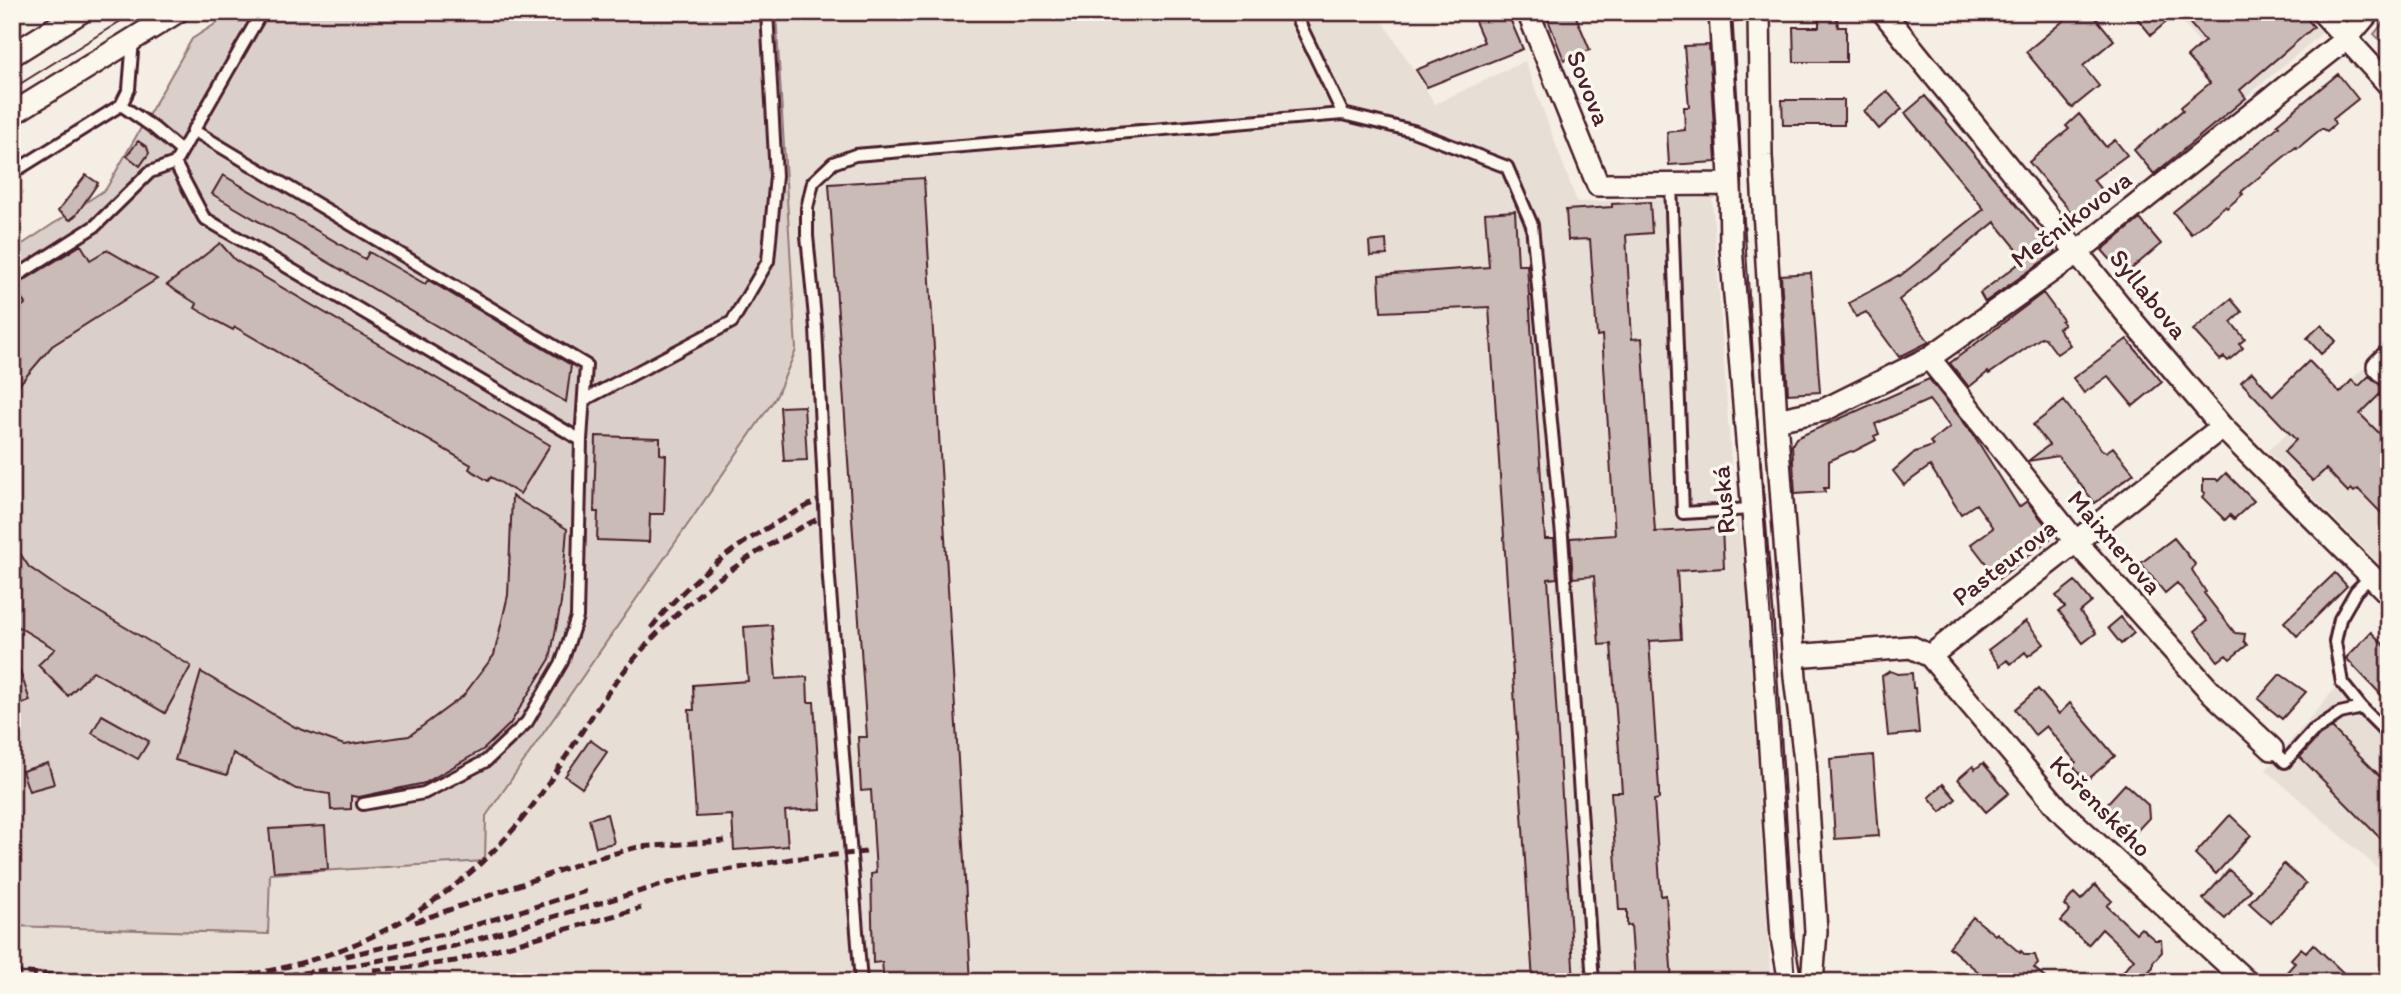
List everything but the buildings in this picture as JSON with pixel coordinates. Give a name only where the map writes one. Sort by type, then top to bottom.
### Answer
[{"type":"street","points":[[12,55],[81,12]]},
{"type":"street","points":[[12,114],[177,12]]},
{"type":"street","name":"Sovova","points":[[1528,12],[1598,185],[1671,184]]},
{"type":"street","name":"Ruská","points":[[1720,12],[1731,248],[1761,608],[1782,938],[1790,982]]},
{"type":"street","points":[[1759,12],[1760,156],[1793,656],[1805,761],[1816,931],[1812,982]]},
{"type":"street","name":"Syllabova","points":[[1883,12],[2130,318],[2222,427],[2389,594]]},
{"type":"street","points":[[2322,12],[2389,85]]},
{"type":"street","name":"Mečnikovova","points":[[1776,420],[1824,410],[1929,359],[2078,251],[2346,39],[2369,12]]},
{"type":"street","points":[[1671,184],[1730,184]]},
{"type":"street","points":[[2389,355],[2378,366],[2389,377]]},
{"type":"street","name":"Maixnerova","points":[[1929,359],[2076,542],[2210,691],[2272,749]]},
{"type":"street","name":"Pasteurova","points":[[1930,656],[2222,427]]},
{"type":"street","points":[[1793,656],[1911,647],[1930,656]]},
{"type":"street","name":"Kořenského","points":[[1930,656],[2059,810],[2247,982]]},
{"type":"lane","points":[[584,400],[732,322],[768,261],[776,176],[767,12]]},
{"type":"lane","points":[[1294,12],[1343,114]]},
{"type":"lane","points":[[12,279],[95,226],[150,173],[175,163],[260,15]]},
{"type":"lane","points":[[12,173],[121,105],[129,89],[133,40]]},
{"type":"lane","points":[[121,105],[181,151]]},
{"type":"lane","points":[[861,982],[828,566],[816,328],[807,236],[807,208],[813,182],[833,163],[855,155],[1343,114],[1413,131],[1507,167],[1532,225],[1562,536],[1593,982]]},
{"type":"lane","points":[[193,130],[586,365],[581,440],[577,617],[562,662],[527,722],[486,761],[424,793],[363,804]]},
{"type":"lane","points":[[175,163],[204,218],[581,440]]},
{"type":"lane","points":[[1671,184],[1683,513],[1751,509]]},
{"type":"lane","points":[[2371,576],[2350,600],[2340,619],[2335,642],[2342,683],[2389,735]]},
{"type":"lane","points":[[2272,749],[2285,762],[2313,731],[2340,713],[2362,708]]},
{"type":"shaded area","points":[[234,12],[776,12],[796,350],[776,397],[486,816],[485,861],[270,874],[268,934],[12,926],[12,251],[106,189],[192,39]]},
{"type":"shaded area","points":[[776,12],[1377,12],[1435,104],[1525,61],[1577,202],[1712,197],[1733,488],[1745,570],[1771,982],[12,982],[12,927],[268,934],[270,874],[485,861],[486,816],[776,397],[796,351]]},
{"type":"shaded area","points":[[2198,12],[2304,12],[2322,33],[2245,98],[2184,24]]},
{"type":"shaded area","points":[[2389,16],[2389,49],[2374,34]]},
{"type":"shaded area","points":[[2389,347],[2389,574],[2267,451]]},
{"type":"shaded area","points":[[2338,685],[2389,740],[2389,863],[2381,871],[2266,770]]},
{"type":"tram line","points":[[12,89],[135,12]]},
{"type":"tram line","points":[[1730,12],[1795,982]]},
{"type":"railway","points":[[651,628],[687,588],[727,554],[772,525],[819,500]]},
{"type":"railway","points":[[222,978],[268,971],[357,943],[398,923],[437,899],[473,870],[506,838],[536,801],[621,675],[676,615],[743,561],[820,518]]},
{"type":"railway","points":[[415,922],[586,861],[638,847],[725,841]]},
{"type":"railway","points":[[287,975],[334,969],[454,946],[692,876],[791,859],[866,852]]},
{"type":"railway","points":[[345,956],[452,932],[586,891]]},
{"type":"railway","points":[[373,970],[455,961],[641,908]]},
{"type":"railway","points":[[12,972],[162,980]]},
{"type":"railway","points":[[154,979],[231,977]]}]
